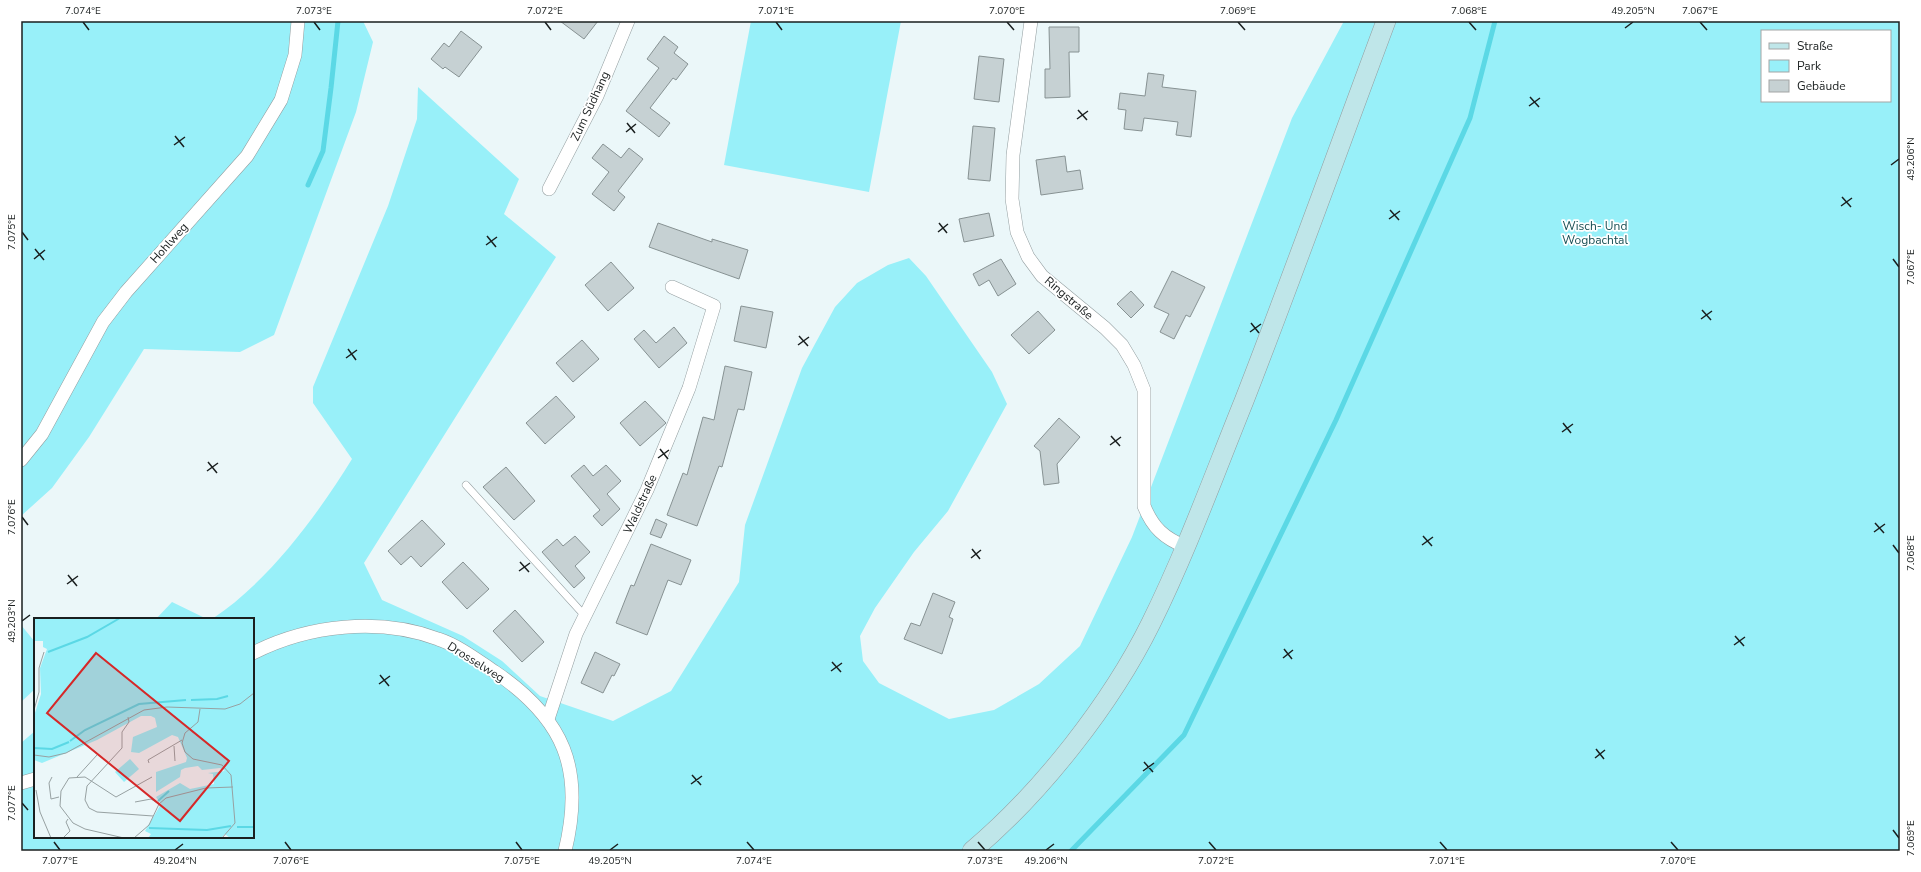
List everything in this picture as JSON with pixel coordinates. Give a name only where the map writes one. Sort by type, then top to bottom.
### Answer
[{"type":"main road","points":[[972,851],[1036,787],[1069,751],[1098,711],[1150,625],[1186,547],[1258,364],[1386,21]]},
{"type":"street","name":"Hohlweg","points":[[21,460],[42,434],[104,322],[121,298],[247,156],[281,100],[295,55],[298,21]]},
{"type":"street","name":"Zum Südhang","points":[[549,189],[597,96],[628,21]]},
{"type":"street","name":"Ringstraße","points":[[1031,21],[1013,155],[1012,199],[1016,232],[1028,257],[1042,276],[1104,328],[1122,346],[1134,365],[1144,390],[1144,506],[1151,522],[1171,541],[1186,547]]},
{"type":"street","name":"Waldstraße","points":[[548,719],[576,634],[647,490],[689,388],[714,306],[672,287]]},
{"type":"street","name":"Drosselweg","points":[[254,652],[276,641],[320,630],[372,626],[406,631],[438,639],[466,653],[510,682],[548,719]]},
{"type":"street","points":[[548,719],[562,744],[570,777],[572,803],[570,831],[565,851]]},
{"type":"street","points":[[21,782],[34,779]]},
{"type":"lane","points":[[466,485],[585,616]]},
{"type":"green space","points":[[21,21],[363,21],[373,42],[356,112],[274,335],[240,352],[144,349],[89,437],[52,488],[21,516]]},
{"type":"green space","points":[[751,21],[901,21],[869,192],[724,165]]},
{"type":"green space","name":"Wisch- Und Wogbachtal","points":[[1344,21],[1900,21],[1900,851],[21,851],[21,743],[34,732],[34,838],[254,838],[254,618],[213,618],[233,604],[272,567],[307,525],[352,459],[313,403],[313,387],[388,206],[417,119],[418,87],[519,179],[504,214],[556,257],[364,563],[382,600],[463,636],[502,661],[540,696],[613,721],[671,691],[739,582],[745,525],[802,368],[835,307],[857,283],[888,265],[909,258],[926,276],[992,372],[1007,404],[948,511],[914,552],[875,608],[860,636],[863,661],[879,683],[949,719],[994,710],[1039,684],[1080,646],[1132,537],[1292,118]]},
{"type":"green space","points":[[172,602],[205,618],[157,618]]},
{"type":"green space","points":[[21,625],[34,641],[34,690],[21,702]]},
{"type":"building","points":[[560,21],[598,21],[584,39]]},
{"type":"building","points":[[1049,27],[1079,27],[1079,52],[1069,52],[1070,97],[1045,98],[1045,69],[1050,69]]},
{"type":"building","points":[[461,31],[482,47],[459,77],[445,67],[443,69],[431,59],[444,43],[449,47]]},
{"type":"building","points":[[664,36],[678,47],[674,53],[688,64],[676,80],[673,78],[650,108],[670,123],[659,137],[626,111],[659,68],[647,59]]},
{"type":"building","points":[[979,56],[1004,59],[999,102],[974,99]]},
{"type":"building","points":[[1148,73],[1164,75],[1162,87],[1196,91],[1191,137],[1176,135],[1178,122],[1144,118],[1142,131],[1124,129],[1126,110],[1118,109],[1120,93],[1145,96]]},
{"type":"building","points":[[973,126],[995,128],[990,181],[968,179]]},
{"type":"building","points":[[603,144],[621,158],[629,148],[643,159],[618,191],[625,197],[614,211],[592,194],[609,172],[592,158]]},
{"type":"building","points":[[1065,156],[1067,172],[1080,170],[1083,189],[1041,195],[1036,160]]},
{"type":"building","points":[[989,213],[994,236],[964,242],[959,219]]},
{"type":"building","points":[[658,223],[712,242],[712,239],[748,250],[739,279],[649,247]]},
{"type":"building","points":[[1001,259],[1016,284],[998,296],[989,280],[979,286],[973,274]]},
{"type":"building","points":[[611,262],[634,288],[608,311],[585,285]]},
{"type":"building","points":[[1172,271],[1205,287],[1190,317],[1186,315],[1174,339],[1160,332],[1169,314],[1154,307]]},
{"type":"building","points":[[1131,291],[1144,305],[1131,318],[1117,304]]},
{"type":"building","points":[[741,306],[773,312],[766,348],[734,341]]},
{"type":"building","points":[[1038,311],[1055,330],[1029,354],[1011,335]]},
{"type":"building","points":[[674,327],[687,343],[659,368],[634,339],[644,330],[656,343]]},
{"type":"building","points":[[582,340],[599,359],[573,382],[556,363]]},
{"type":"building","points":[[725,366],[752,372],[744,410],[738,409],[722,467],[719,466],[697,526],[667,515],[683,473],[687,475],[703,417],[714,420]]},
{"type":"building","points":[[556,396],[575,417],[545,444],[526,423]]},
{"type":"building","points":[[645,401],[666,423],[640,446],[620,423]]},
{"type":"building","points":[[1059,418],[1080,437],[1057,464],[1059,483],[1044,485],[1040,451],[1034,446]]},
{"type":"building","points":[[584,465],[593,476],[606,465],[621,481],[607,494],[620,509],[602,526],[593,516],[600,510],[571,476]]},
{"type":"building","points":[[506,467],[535,501],[514,520],[483,487]]},
{"type":"building","points":[[656,519],[667,524],[661,538],[650,534]]},
{"type":"building","points":[[422,520],[445,544],[421,567],[411,556],[401,565],[388,551]]},
{"type":"building","points":[[575,536],[590,552],[575,566],[585,578],[574,588],[542,552],[557,539],[563,546]]},
{"type":"building","points":[[651,544],[691,560],[681,585],[668,580],[647,635],[616,623],[631,585],[634,586]]},
{"type":"building","points":[[463,562],[489,589],[467,609],[442,582]]},
{"type":"building","points":[[933,593],[955,602],[949,617],[953,619],[942,654],[904,639],[911,623],[920,626]]},
{"type":"building","points":[[515,610],[544,642],[522,662],[493,631]]},
{"type":"building","points":[[595,652],[620,664],[614,676],[612,675],[603,693],[581,683]]},
{"type":"waterway","points":[[308,185],[323,151],[338,21]]},
{"type":"waterway","points":[[1071,851],[1184,735],[1336,420],[1470,118],[1495,21]]}]
